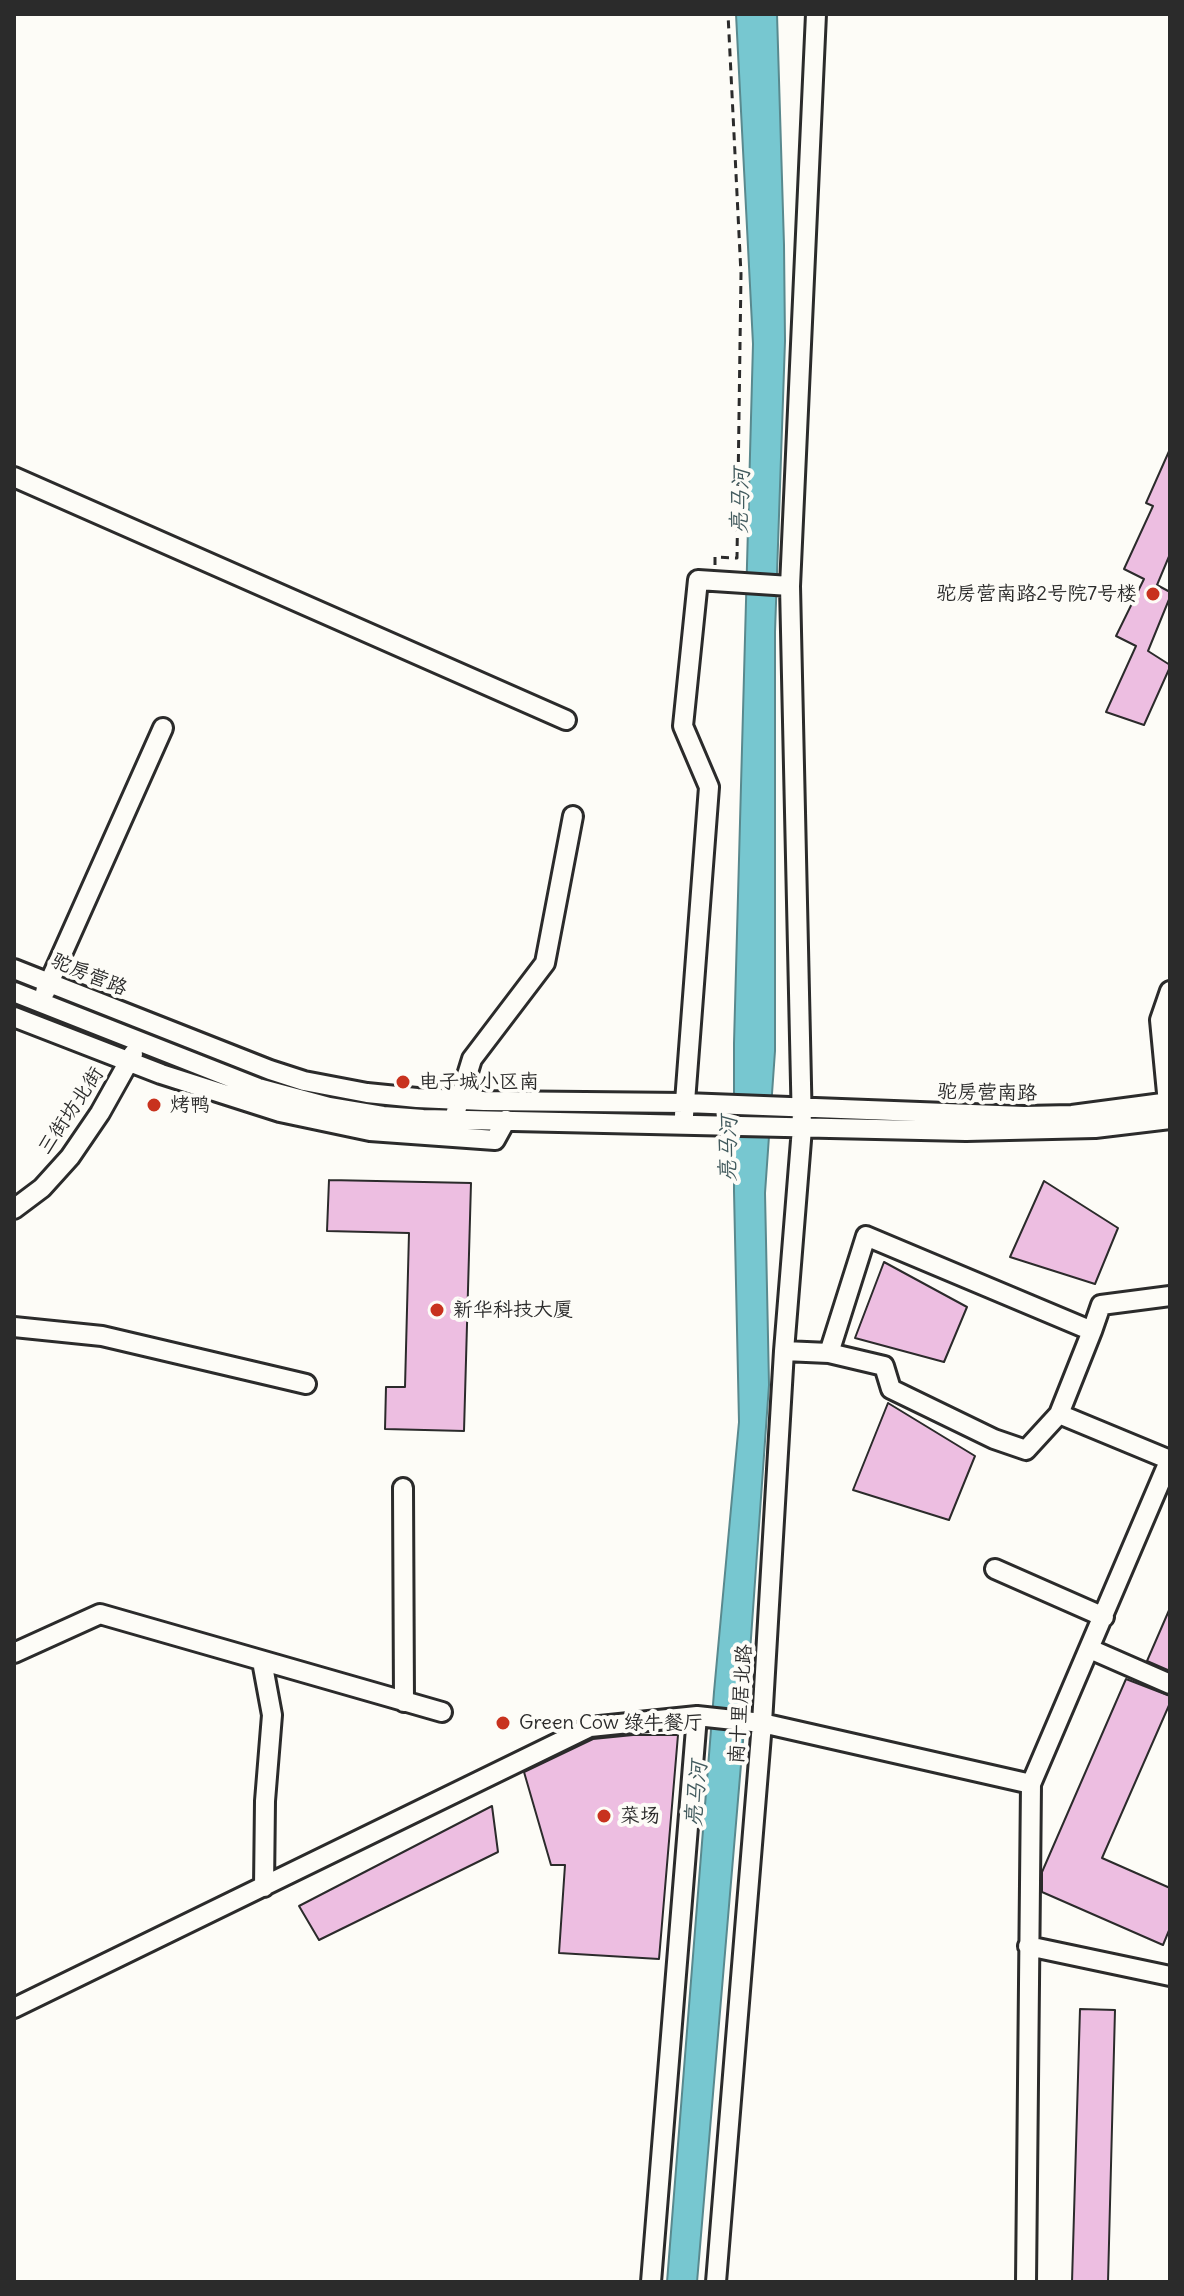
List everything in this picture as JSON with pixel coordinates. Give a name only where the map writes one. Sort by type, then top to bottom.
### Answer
[{"type":"street","name":"南十里居北路","points":[[716,2282],[762,1723],[784,1351],[802,1128],[790,586],[816,14]]},
{"type":"street","points":[[14,477],[566,720]]},
{"type":"street","points":[[684,1125],[709,787],[683,726],[706,581],[790,586]]},
{"type":"street","points":[[40,1002],[163,728]]},
{"type":"street","points":[[454,1120],[472,1059],[545,963],[573,816]]},
{"type":"street","name":"驼房营路","points":[[14,969],[147,1023],[304,1081],[367,1093],[459,1100]]},
{"type":"street","points":[[1169,1111],[1160,1020],[1170,991]]},
{"type":"street","points":[[14,992],[138,1043]]},
{"type":"street","points":[[14,1017],[129,1062],[280,1112],[370,1131],[495,1140],[506,1120]]},
{"type":"street","name":"三街坊北街","points":[[14,1209],[42,1188],[70,1157],[100,1113],[147,1023]]},
{"type":"street","name":"驼房营南路","points":[[138,1043],[258,1088],[329,1107],[383,1116],[802,1128],[1030,1130],[1095,1128],[1169,1111]]},
{"type":"street","name":"驼房营南路","points":[[459,1100],[685,1103],[1024,1116],[1169,1111]]},
{"type":"street","points":[[829,1353],[866,1236],[1092,1331]]},
{"type":"street","points":[[784,1351],[829,1353],[884,1366],[891,1389],[994,1439],[1026,1450],[1059,1414],[1101,1305],[1170,1296]]},
{"type":"street","points":[[14,1327],[102,1336],[306,1384]]},
{"type":"street","points":[[1026,2282],[1031,1784],[1170,1460],[1059,1414]]},
{"type":"street","points":[[403,1488],[404,1702]]},
{"type":"street","points":[[995,1569],[1104,1617]]},
{"type":"street","points":[[14,1653],[100,1614],[442,1712]]},
{"type":"street","points":[[1090,1649],[1170,1684]]},
{"type":"street","points":[[262,1661],[272,1715],[265,1801],[264,1887]]},
{"type":"street","points":[[651,2282],[697,1716]]},
{"type":"street","points":[[14,2008],[590,1727],[697,1716],[762,1723],[1031,1784]]},
{"type":"street","points":[[1028,1946],[1170,1976]]},
{"type":"path","points":[[706,581],[715,557],[737,558],[741,274],[728,14]]},
{"type":"water","points":[[736,14],[777,14],[784,245],[785,341],[775,632],[775,1051],[765,1193],[769,1385],[747,1694],[697,2282],[667,2282],[739,1422],[734,1043],[753,344]]},
{"type":"building","name":"驼房营南路2号院7号楼","points":[[1170,449],[1170,554],[1157,585],[1170,592],[1170,597],[1148,651],[1170,667],[1144,725],[1106,712],[1136,646],[1116,636],[1144,579],[1124,569],[1153,506],[1146,503]]},
{"type":"building","name":"新华科技大厦","points":[[329,1180],[471,1183],[464,1431],[385,1429],[386,1387],[405,1387],[409,1233],[327,1231]]},
{"type":"building","points":[[1044,1181],[1118,1228],[1095,1284],[1010,1257]]},
{"type":"building","points":[[884,1262],[967,1307],[944,1362],[855,1338]]},
{"type":"building","points":[[888,1403],[975,1456],[949,1520],[853,1490]]},
{"type":"building","points":[[1170,1608],[1170,1671],[1147,1661]]},
{"type":"building","points":[[1126,1679],[1170,1696],[1170,1703],[1102,1858],[1170,1888],[1170,1928],[1163,1945],[1042,1892],[1042,1872]]},
{"type":"building","name":"菜场","points":[[678,1735],[659,1959],[559,1953],[565,1865],[551,1865],[524,1772],[593,1739]]},
{"type":"building","points":[[492,1806],[498,1852],[319,1940],[299,1906]]},
{"type":"building","points":[[1080,2009],[1115,2010],[1108,2282],[1072,2282]]},
{"type":"place","name":"驼房营南路2号院7号楼","points":[[1153,594]]},
{"type":"place","name":"电子城小区南","points":[[403,1082]]},
{"type":"place","name":"烤鸭","points":[[154,1105]]},
{"type":"place","name":"新华科技大厦","points":[[437,1310]]},
{"type":"place","name":"Green Cow 绿牛餐厅","points":[[503,1723]]},
{"type":"place","name":"菜场","points":[[604,1816]]},
{"type":"water label","name":"亮马河","points":[[741,501]]},
{"type":"water label","name":"亮马河","points":[[729,1149]]},
{"type":"water label","name":"亮马河","points":[[697,1794]]}]
